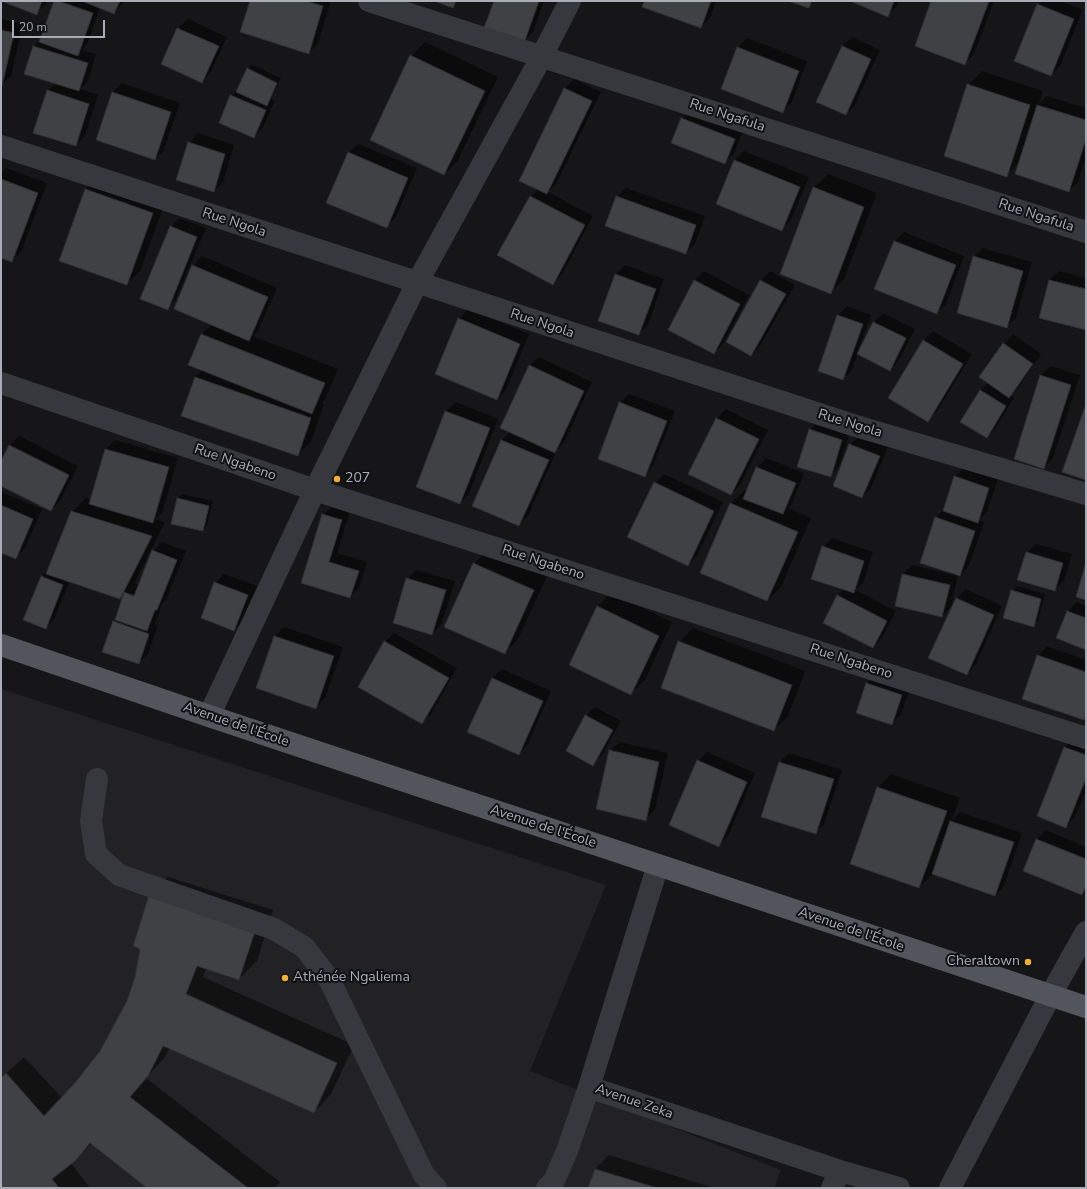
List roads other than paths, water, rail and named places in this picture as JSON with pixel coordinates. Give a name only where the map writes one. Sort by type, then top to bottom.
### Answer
[{"type":"main road","name":"Avenue de l'École","points":[[1,645],[210,716],[1086,1007]]},
{"type":"street","name":"Rue Ngafula","points":[[369,1],[1086,232]]},
{"type":"street","points":[[210,716],[315,490],[417,283],[542,56],[570,1]]},
{"type":"street","name":"Rue Ngola","points":[[1,146],[856,426],[1086,494]]},
{"type":"street","name":"Rue Ngabeno","points":[[1,384],[315,490],[1086,738]]},
{"type":"street","points":[[97,779],[91,821],[96,854],[119,876],[274,929],[304,947],[329,979],[424,1174],[436,1188]]},
{"type":"street","name":"Avenue Zeka","points":[[658,865],[589,1087],[836,1179],[899,1188]]},
{"type":"street","points":[[950,1188],[1050,996],[1086,932]]},
{"type":"street","points":[[546,1188],[554,1181],[567,1151],[589,1087]]},
{"type":"place","name":"207","points":[[337,479]]},
{"type":"place","name":"Cheraltown","points":[[1028,962]]},
{"type":"place","name":"Athénée Ngaliema","points":[[285,978]]}]
